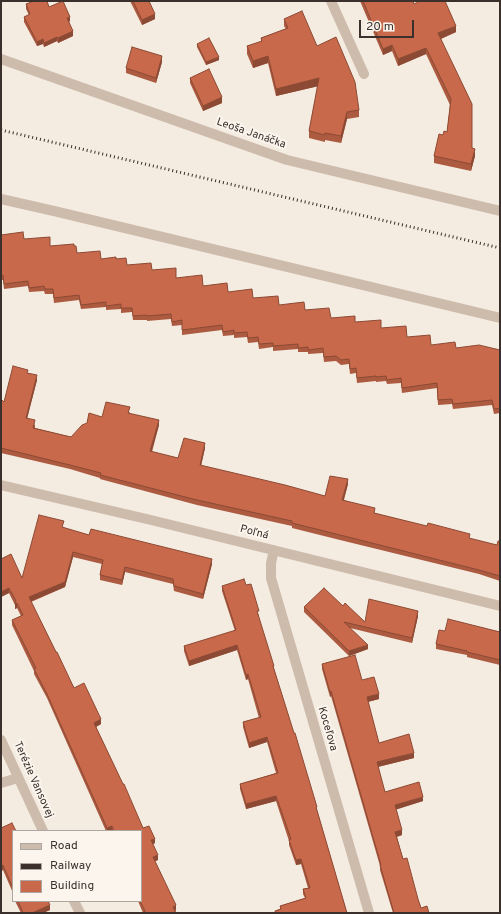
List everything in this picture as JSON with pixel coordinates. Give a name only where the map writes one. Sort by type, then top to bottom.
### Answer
[{"type":"street","points":[[331,1],[364,74]]},
{"type":"street","name":"Leoša Janáčka","points":[[1,59],[287,160],[500,211]]},
{"type":"street","points":[[1,199],[500,318]]},
{"type":"street","name":"Poľná","points":[[1,485],[152,520],[500,606]]},
{"type":"street","name":"Koceľova","points":[[274,550],[271,563],[271,578],[369,913]]},
{"type":"street","name":"Terézie Vansovej","points":[[1,740],[43,830]]},
{"type":"street","points":[[1,783],[18,778]]},
{"type":"street","points":[[74,902],[80,913]]},
{"type":"building","points":[[34,1],[47,1],[49,7],[63,1],[70,17],[67,18],[73,31],[44,43],[43,39],[37,42],[24,17],[30,14],[26,4]]},
{"type":"building","points":[[133,1],[149,1],[155,14],[142,20]]},
{"type":"building","points":[[363,1],[413,1],[414,4],[420,1],[445,1],[456,26],[438,33],[472,104],[472,148],[475,149],[471,164],[434,156],[439,134],[443,135],[444,131],[447,132],[451,99],[426,48],[398,59],[392,45],[383,49]]},
{"type":"building","points":[[302,11],[317,46],[336,37],[355,82],[359,110],[347,112],[341,136],[325,133],[325,135],[309,131],[319,78],[276,89],[268,56],[253,61],[247,46],[262,41],[261,38],[288,28],[284,19]]},
{"type":"building","points":[[209,38],[219,57],[206,62],[197,44]]},
{"type":"building","points":[[132,47],[162,56],[156,78],[126,68]]},
{"type":"building","points":[[209,69],[222,97],[203,106],[190,78]]},
{"type":"building","points":[[23,232],[24,239],[50,237],[50,246],[74,244],[74,246],[76,246],[77,253],[100,251],[101,259],[116,257],[116,259],[126,258],[127,265],[151,263],[152,270],[176,268],[176,278],[202,275],[203,286],[227,283],[228,292],[252,289],[253,298],[278,296],[279,305],[304,302],[305,310],[329,308],[331,318],[355,316],[355,322],[381,320],[381,328],[406,326],[407,337],[430,335],[431,345],[455,342],[456,348],[479,345],[500,350],[500,408],[494,409],[492,400],[453,404],[452,399],[438,400],[437,383],[402,388],[401,378],[387,380],[386,376],[376,376],[357,378],[356,368],[350,369],[349,359],[341,360],[336,356],[324,357],[323,348],[308,350],[308,347],[298,348],[298,344],[273,346],[273,343],[259,344],[258,337],[248,338],[247,332],[234,333],[234,330],[223,332],[222,325],[182,330],[182,320],[172,322],[171,314],[133,316],[132,308],[121,308],[121,304],[106,306],[106,302],[81,305],[79,295],[54,298],[53,289],[45,289],[44,286],[29,288],[28,281],[4,284],[3,275],[1,276],[1,235]]},
{"type":"building","points":[[13,366],[28,370],[27,373],[37,375],[26,418],[35,420],[33,428],[71,437],[82,425],[87,423],[89,413],[102,417],[106,402],[130,407],[128,413],[159,420],[150,451],[178,458],[184,438],[205,443],[200,465],[325,496],[330,476],[348,479],[342,500],[375,508],[374,513],[427,526],[428,523],[470,534],[469,538],[497,545],[498,541],[500,541],[500,576],[292,523],[292,521],[197,500],[100,475],[101,473],[1,448],[1,399],[4,402]]},
{"type":"building","points":[[39,515],[64,521],[62,527],[89,535],[91,529],[212,559],[203,594],[174,586],[173,579],[125,567],[122,580],[100,575],[103,560],[73,552],[65,582],[29,597],[74,688],[84,683],[101,719],[94,723],[124,784],[143,828],[149,826],[155,839],[151,840],[158,855],[153,857],[176,905],[173,907],[176,913],[146,913],[140,902],[142,902],[142,830],[114,830],[112,826],[107,828],[47,694],[34,669],[36,668],[12,620],[23,615],[17,603],[15,604],[16,601],[9,588],[1,592],[1,559],[11,554],[22,578]]},
{"type":"building","points":[[244,579],[246,585],[251,584],[259,611],[257,611],[273,666],[295,733],[347,913],[275,913],[275,911],[281,909],[280,906],[306,898],[303,889],[310,888],[301,859],[296,860],[289,840],[291,839],[276,796],[246,804],[240,784],[278,773],[267,737],[249,743],[243,722],[261,717],[248,674],[246,675],[237,645],[189,661],[184,646],[236,630],[222,586]]},
{"type":"building","points":[[324,588],[343,606],[345,603],[365,622],[369,599],[418,611],[412,638],[344,622],[368,645],[349,651],[304,607]]},
{"type":"building","points":[[448,619],[500,632],[500,660],[436,644],[439,630],[445,631]]},
{"type":"building","points":[[355,655],[362,680],[374,677],[379,694],[367,697],[379,743],[409,734],[414,753],[377,762],[385,792],[419,782],[423,797],[395,805],[402,830],[395,832],[403,859],[407,858],[421,908],[427,906],[429,913],[394,913],[331,691],[330,692],[322,664]]},
{"type":"building","points":[[12,823],[16,830],[12,830],[12,886],[3,865],[1,866],[1,828]]},
{"type":"building","points":[[18,902],[48,902],[50,905],[32,913],[23,913]]},
{"type":"railway","points":[[1,130],[500,248]]}]
